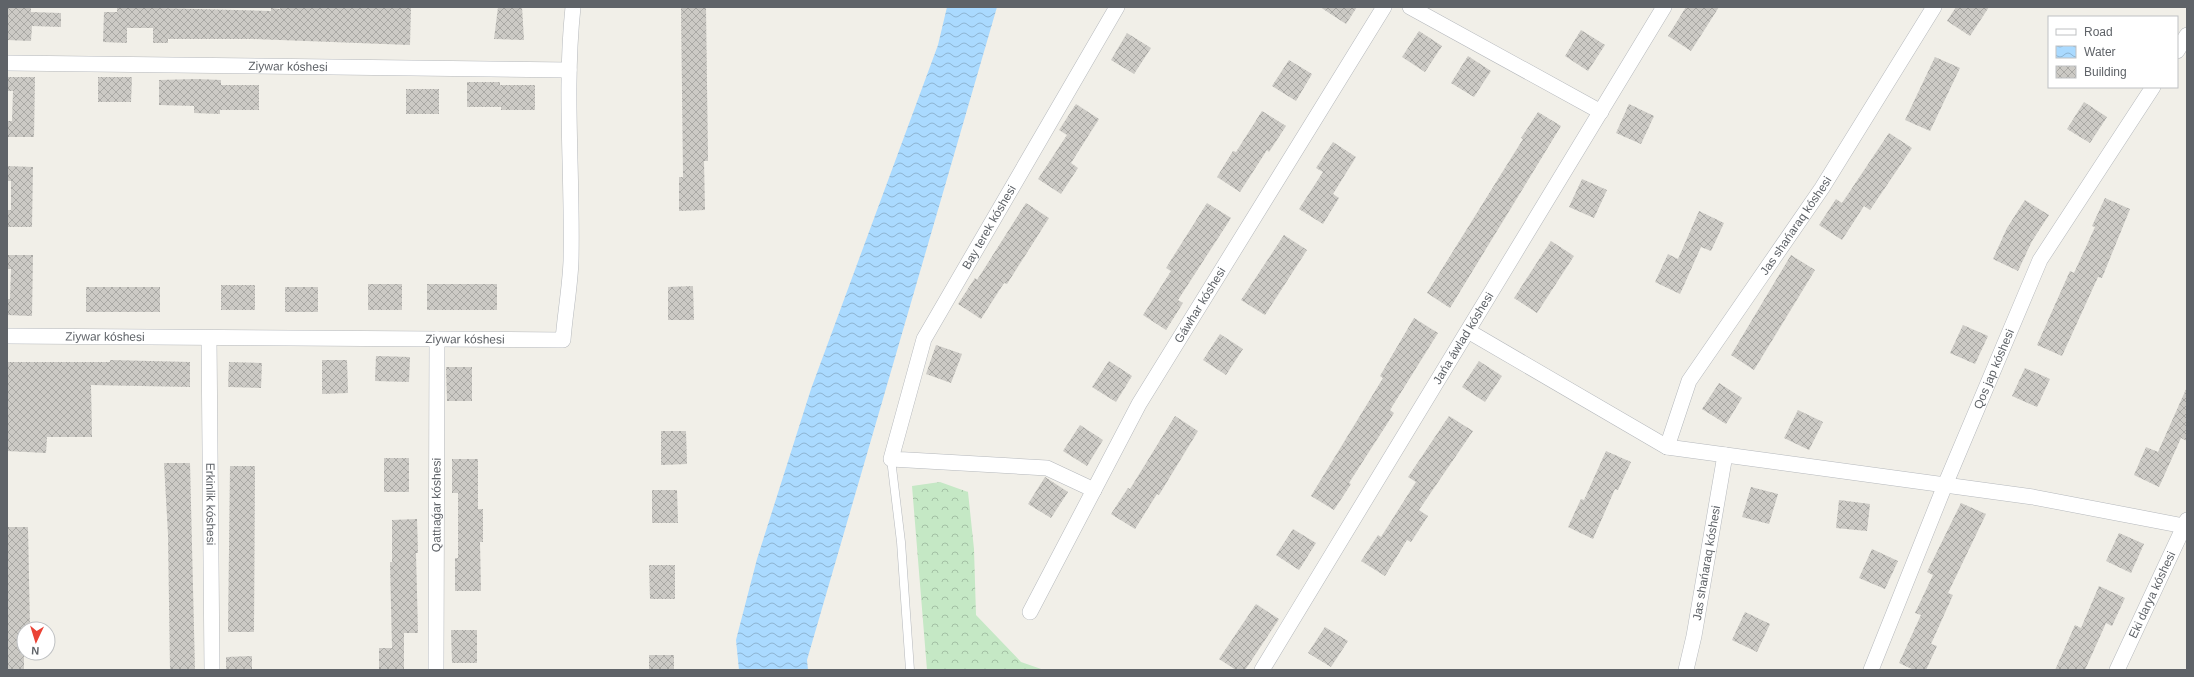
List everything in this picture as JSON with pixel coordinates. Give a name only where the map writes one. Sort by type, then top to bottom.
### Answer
[{"type":"street","points":[[569,70],[568,49],[573,7]]},
{"type":"street","name":"Bay terek kóshesi","points":[[891,459],[924,339],[1117,7]]},
{"type":"street","name":"Gáwhar kóshesi","points":[[1030,612],[1140,404],[1384,7]]},
{"type":"street","points":[[1410,7],[1601,112]]},
{"type":"street","name":"Jańa áwlad kóshesi","points":[[1262,670],[1664,7]]},
{"type":"street","name":"Jas shańaraq kóshesi","points":[[1667,447],[1689,381],[1822,188],[1934,7]]},
{"type":"street","points":[[2178,49],[2187,35]]},
{"type":"street","name":"Ziywar kóshesi","points":[[7,63],[569,70],[571,262],[563,340],[7,336]]},
{"type":"street","name":"Qos jap kóshesi","points":[[1872,670],[1945,485],[2040,260],[2152,88]]},
{"type":"street","points":[[1468,331],[1667,447],[2033,497],[2185,523]]},
{"type":"street","name":"Erkinlik kóshesi","points":[[210,338],[212,670]]},
{"type":"street","name":"Qattıaǵar kóshesi","points":[[436,670],[437,339]]},
{"type":"street","name":"Jas shańaraq kóshesi","points":[[1686,670],[1694,636],[1725,455]]},
{"type":"street","points":[[891,459],[1047,468],[1094,490]]},
{"type":"street","name":"Eki darya kóshesi","points":[[2117,670],[2185,523]]},
{"type":"lane","points":[[891,459],[901,542],[910,670]]},
{"type":"green space","points":[[940,482],[968,492],[974,549],[976,615],[1021,662],[1044,670],[927,670],[912,486]]},
{"type":"water","points":[[947,7],[997,7],[807,660],[808,670],[739,670],[736,640],[757,559],[811,389],[938,45]]},
{"type":"building","points":[[7,7],[31,7],[31,12],[61,13],[61,27],[32,26],[31,41],[7,40]]},
{"type":"building","points":[[117,7],[271,11],[271,8],[280,9],[281,7],[411,7],[410,45],[252,39],[168,39],[168,43],[153,43],[153,28],[127,28],[127,43],[103,42],[104,12],[117,12]]},
{"type":"building","points":[[498,7],[522,7],[524,40],[494,39]]},
{"type":"building","points":[[681,7],[706,7],[708,161],[704,161],[705,210],[679,211],[679,177],[683,177]]},
{"type":"building","points":[[1320,7],[1357,7],[1346,24]]},
{"type":"building","points":[[1686,7],[1719,7],[1691,51],[1668,36]]},
{"type":"building","points":[[1956,7],[1989,7],[1970,36],[1947,21]]},
{"type":"building","points":[[1581,30],[1605,45],[1588,71],[1565,56]]},
{"type":"building","points":[[1419,31],[1442,46],[1425,72],[1402,57]]},
{"type":"building","points":[[1127,33],[1151,48],[1134,74],[1111,60]]},
{"type":"building","points":[[1468,56],[1491,71],[1474,97],[1451,83]]},
{"type":"building","points":[[1935,57],[1960,68],[1930,131],[1905,120]]},
{"type":"building","points":[[1289,60],[1312,74],[1296,101],[1272,86]]},
{"type":"building","points":[[7,77],[35,77],[34,137],[7,137],[7,121],[12,121],[13,91],[7,91]]},
{"type":"building","points":[[98,77],[132,77],[131,102],[98,102]]},
{"type":"building","points":[[159,80],[221,80],[221,85],[259,85],[259,110],[220,110],[220,114],[194,113],[194,106],[159,105]]},
{"type":"building","points":[[467,82],[500,82],[500,85],[535,85],[535,110],[501,110],[501,107],[467,107]]},
{"type":"building","points":[[406,89],[439,89],[439,114],[406,114]]},
{"type":"building","points":[[2084,102],[2107,117],[2090,143],[2067,129]]},
{"type":"building","points":[[1076,104],[1099,119],[1071,163],[1078,168],[1061,194],[1038,179],[1067,135],[1059,130]]},
{"type":"building","points":[[1629,104],[1654,116],[1641,144],[1616,133]]},
{"type":"building","points":[[1262,111],[1286,126],[1269,152],[1267,150],[1240,192],[1217,177],[1233,151],[1236,152]]},
{"type":"building","points":[[1538,112],[1561,126],[1450,308],[1427,293],[1523,139],[1521,138]]},
{"type":"building","points":[[1889,133],[1912,148],[1870,210],[1864,206],[1842,240],[1819,225],[1836,199],[1842,203]]},
{"type":"building","points":[[1333,142],[1356,157],[1333,194],[1339,198],[1323,224],[1299,209],[1323,172],[1316,168]]},
{"type":"building","points":[[7,166],[33,167],[32,227],[7,227],[7,210],[11,210],[11,181],[7,181]]},
{"type":"building","points":[[1582,179],[1607,190],[1594,218],[1569,207]]},
{"type":"building","points":[[2105,198],[2130,209],[2102,278],[2098,277],[2062,356],[2037,345],[2070,271],[2074,273],[2095,227],[2092,226]]},
{"type":"building","points":[[2025,200],[2049,215],[2032,241],[2018,271],[1993,259],[2007,228]]},
{"type":"building","points":[[1026,203],[1049,218],[1007,284],[1004,283],[981,319],[958,304],[975,278],[977,280]]},
{"type":"building","points":[[1207,203],[1231,218],[1178,300],[1183,303],[1166,330],[1143,315],[1171,271],[1166,268]]},
{"type":"building","points":[[1699,211],[1724,223],[1711,251],[1701,247],[1680,294],[1655,282],[1668,254],[1678,259]]},
{"type":"building","points":[[1284,235],[1307,250],[1265,315],[1241,300]]},
{"type":"building","points":[[1551,241],[1574,256],[1537,313],[1514,298]]},
{"type":"building","points":[[7,255],[33,255],[32,316],[7,315],[7,299],[10,299],[11,269],[7,269]]},
{"type":"building","points":[[1791,255],[1815,270],[1754,370],[1731,355]]},
{"type":"building","points":[[368,284],[402,284],[402,310],[368,310]]},
{"type":"building","points":[[427,284],[497,284],[497,310],[427,310]]},
{"type":"building","points":[[221,285],[255,285],[255,310],[221,310]]},
{"type":"building","points":[[693,286],[694,320],[668,320],[668,287]]},
{"type":"building","points":[[86,287],[160,287],[160,312],[86,312]]},
{"type":"building","points":[[285,287],[318,287],[318,312],[285,312]]},
{"type":"building","points":[[1414,318],[1438,333],[1390,410],[1394,413],[1349,483],[1351,484],[1334,510],[1311,496],[1383,378],[1380,376]]},
{"type":"building","points":[[1963,325],[1988,336],[1975,364],[1950,353]]},
{"type":"building","points":[[1220,334],[1243,349],[1226,375],[1203,360]]},
{"type":"building","points":[[936,345],[962,354],[951,383],[926,374]]},
{"type":"building","points":[[376,356],[410,357],[409,382],[375,381]]},
{"type":"building","points":[[110,360],[190,362],[190,387],[91,385],[92,437],[47,437],[46,453],[7,451],[7,362],[110,362]]},
{"type":"building","points":[[322,360],[347,360],[348,393],[322,394]]},
{"type":"building","points":[[1109,361],[1132,376],[1116,402],[1092,387]]},
{"type":"building","points":[[1479,361],[1502,376],[1485,402],[1462,387]]},
{"type":"building","points":[[229,362],[262,363],[261,388],[228,387]]},
{"type":"building","points":[[446,367],[472,367],[472,401],[447,401]]},
{"type":"building","points":[[2025,368],[2050,379],[2037,407],[2012,396]]},
{"type":"building","points":[[1719,383],[1742,398],[1726,424],[1702,409]]},
{"type":"building","points":[[2187,387],[2187,441],[2181,438],[2159,487],[2134,475],[2146,447],[2158,452]]},
{"type":"building","points":[[1798,410],[1823,422],[1809,450],[1784,438]]},
{"type":"building","points":[[1175,416],[1198,431],[1159,495],[1157,494],[1135,529],[1111,514],[1128,488],[1130,489]]},
{"type":"building","points":[[1449,416],[1473,431],[1419,510],[1428,516],[1411,542],[1407,540],[1385,576],[1361,561],[1378,535],[1381,537],[1416,482],[1408,477]]},
{"type":"building","points":[[1080,425],[1103,440],[1087,466],[1063,451]]},
{"type":"building","points":[[661,431],[686,431],[687,464],[661,465]]},
{"type":"building","points":[[1606,451],[1631,462],[1618,490],[1615,489],[1593,539],[1568,527],[1581,499],[1584,500]]},
{"type":"building","points":[[384,458],[409,458],[409,492],[384,492]]},
{"type":"building","points":[[452,459],[478,459],[478,509],[483,509],[483,542],[480,542],[481,591],[455,591],[455,558],[458,558],[458,493],[452,493]]},
{"type":"building","points":[[164,463],[190,463],[195,670],[170,670],[168,535]]},
{"type":"building","points":[[230,466],[255,466],[254,632],[228,632]]},
{"type":"building","points":[[1045,477],[1068,492],[1051,518],[1028,504]]},
{"type":"building","points":[[1751,487],[1778,494],[1769,524],[1742,517]]},
{"type":"building","points":[[652,490],[677,490],[678,523],[652,523]]},
{"type":"building","points":[[1839,500],[1870,504],[1867,531],[1836,528]]},
{"type":"building","points":[[1961,503],[1986,514],[1948,593],[1953,595],[1931,644],[1937,646],[1926,670],[1914,670],[1899,663],[1921,615],[1915,613],[1933,575],[1927,572]]},
{"type":"building","points":[[417,519],[418,553],[416,553],[418,633],[404,633],[404,670],[379,670],[379,648],[392,648],[390,562],[392,562],[392,520]]},
{"type":"building","points":[[7,527],[28,527],[30,621],[16,621],[16,661],[24,661],[24,670],[7,670]]},
{"type":"building","points":[[1293,529],[1316,543],[1299,570],[1276,555]]},
{"type":"building","points":[[2119,533],[2144,544],[2131,573],[2106,561]]},
{"type":"building","points":[[1872,549],[1898,561],[1885,589],[1859,578]]},
{"type":"building","points":[[649,565],[675,565],[675,599],[650,599]]},
{"type":"building","points":[[2099,586],[2125,598],[2112,626],[2106,623],[2085,670],[2055,670],[2075,625],[2081,628]]},
{"type":"building","points":[[1256,604],[1279,619],[1245,670],[1236,670],[1219,659]]},
{"type":"building","points":[[1745,612],[1770,624],[1757,652],[1732,640]]},
{"type":"building","points":[[1325,627],[1348,641],[1331,667],[1308,653]]},
{"type":"building","points":[[451,630],[477,630],[477,663],[452,663]]},
{"type":"building","points":[[649,655],[674,655],[674,670],[649,670]]},
{"type":"building","points":[[252,656],[252,670],[226,670],[226,657]]}]
